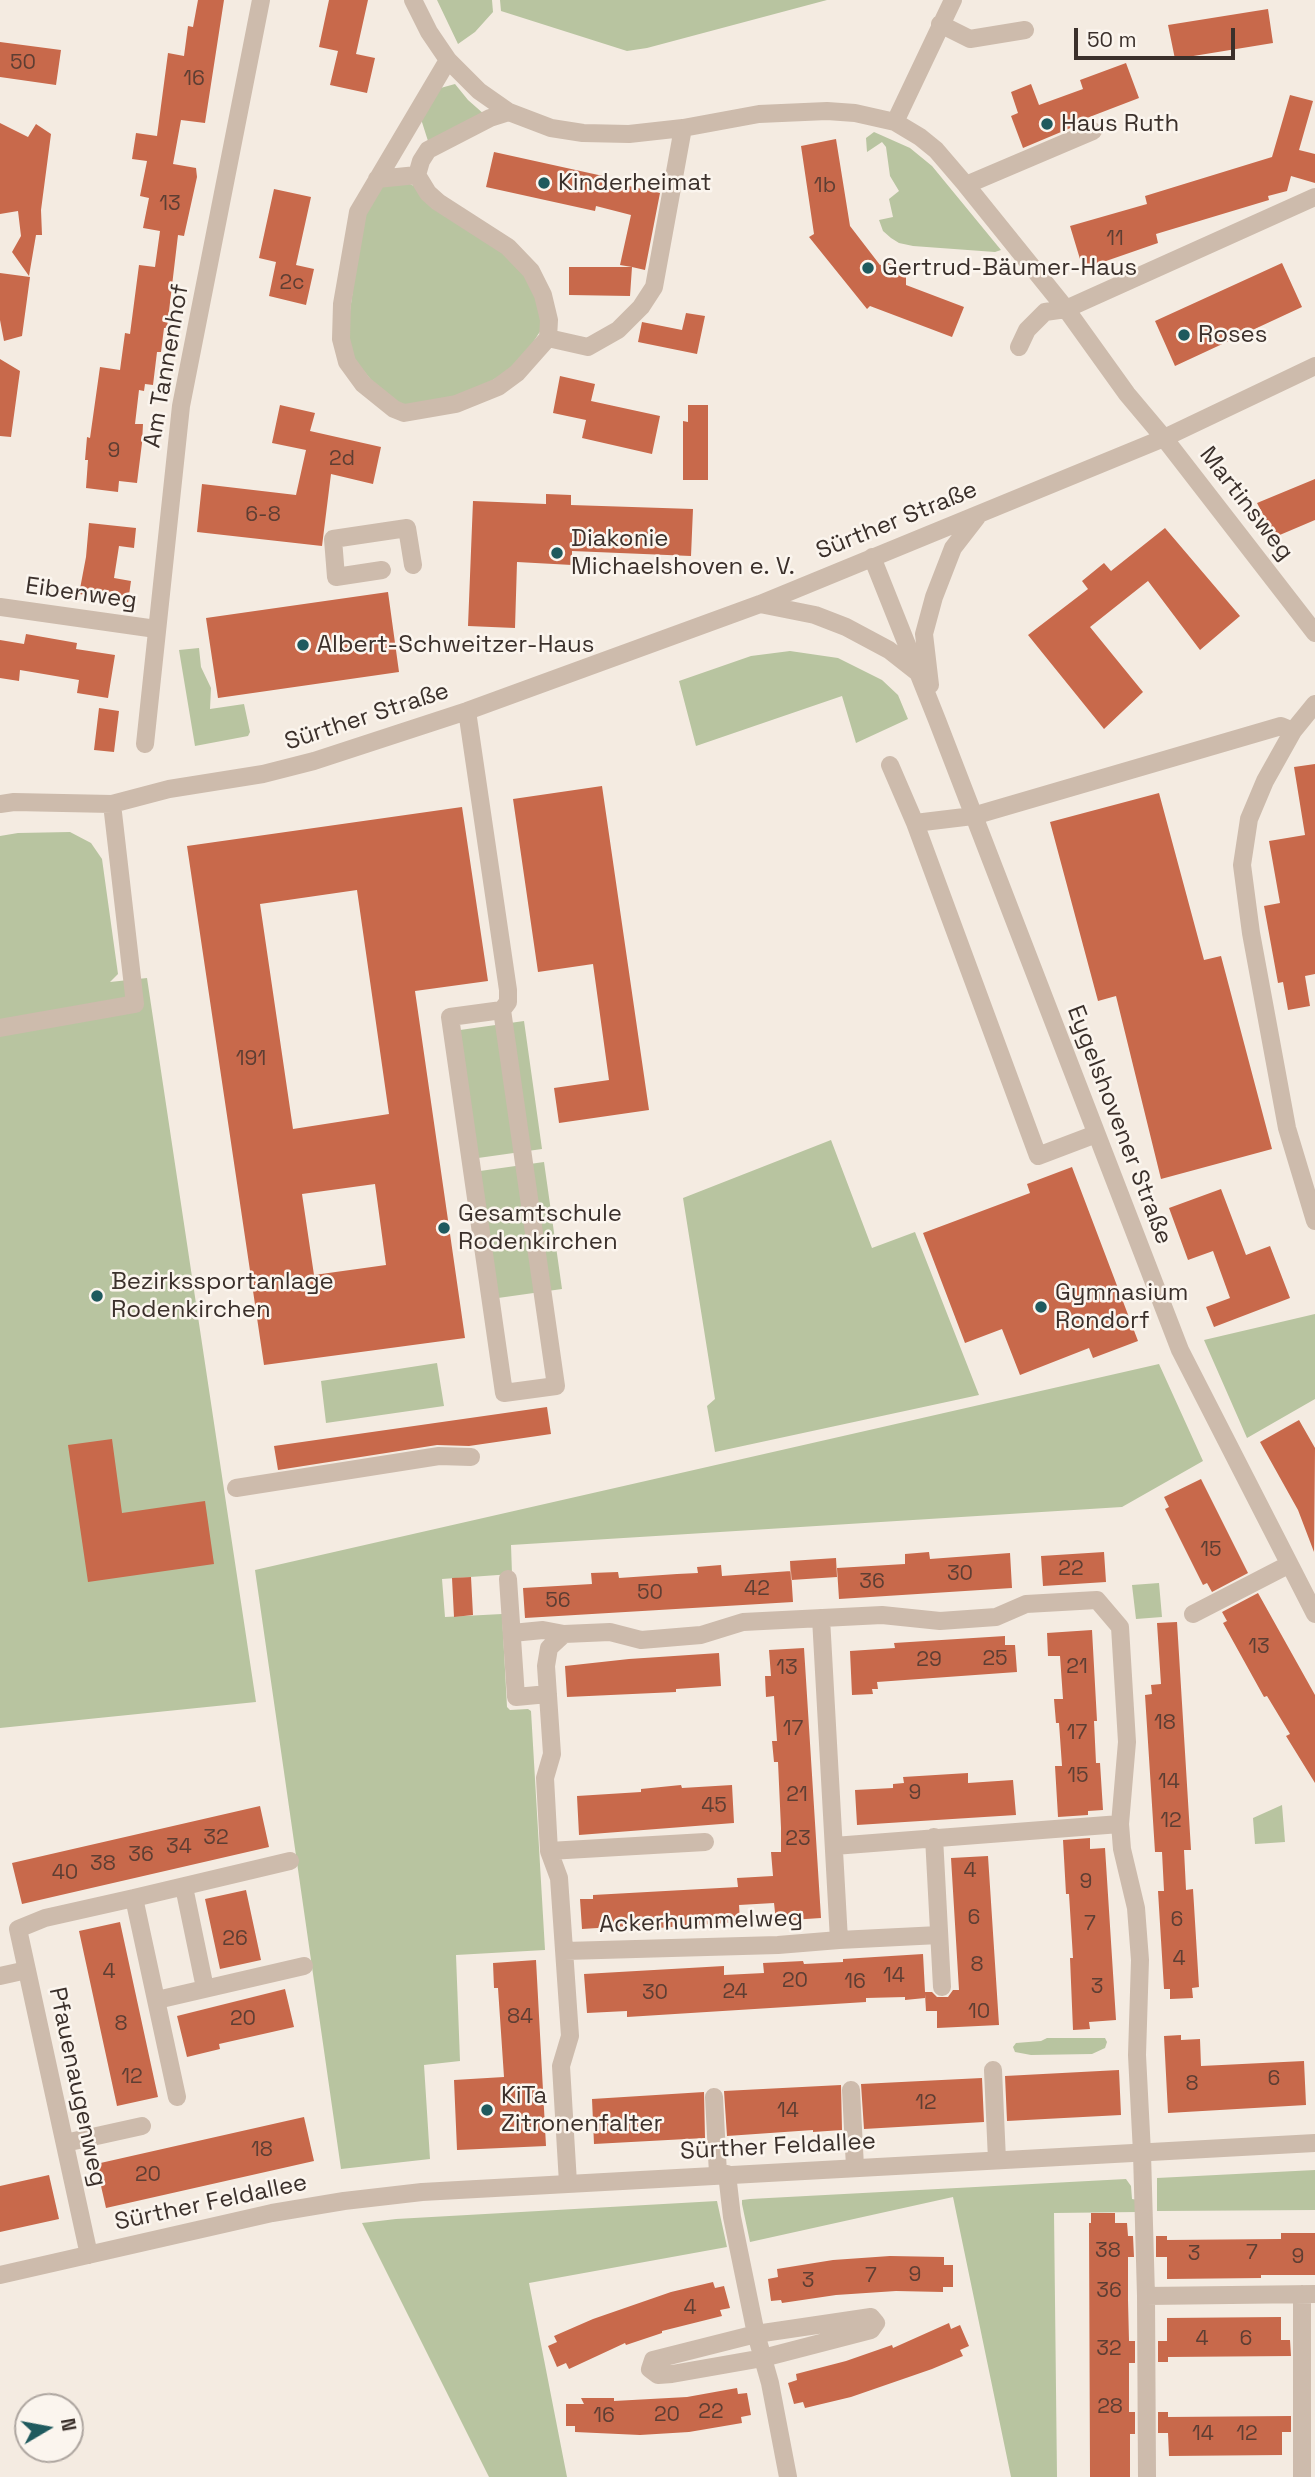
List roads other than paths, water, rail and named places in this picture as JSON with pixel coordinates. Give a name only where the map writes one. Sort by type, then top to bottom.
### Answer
[{"type":"street","name":"Am Tannenhof","points":[[145,744],[181,406],[261,0]]},
{"type":"street","name":"Martinsweg","points":[[414,0],[429,32],[448,60],[479,91],[509,112],[551,128],[583,133],[629,134],[683,128],[759,114],[855,113],[895,122],[920,137],[936,150],[966,185],[1066,309],[1127,394],[1315,633]]},
{"type":"street","points":[[895,122],[953,0]]},
{"type":"street","points":[[940,24],[970,39],[1025,30]]},
{"type":"street","points":[[448,60],[358,212],[342,304],[341,339],[347,362],[363,384],[384,403],[404,413],[456,404],[498,387],[517,373],[548,338],[549,320],[543,295],[531,271],[508,247],[438,202],[417,175],[428,150],[490,118],[509,112]]},
{"type":"street","points":[[548,338],[588,347],[618,330],[641,307],[654,287],[683,128]]},
{"type":"street","points":[[966,185],[1093,131]]},
{"type":"street","points":[[377,179],[417,175]]},
{"type":"street","points":[[1019,347],[1027,330],[1045,312],[1066,309],[1315,197]]},
{"type":"street","name":"Sürther Straße","points":[[0,804],[112,804],[169,789],[263,774],[314,761],[467,711],[760,604],[979,515],[1164,438],[1315,366]]},
{"type":"street","name":"Eygelshovener Straße","points":[[937,720],[927,672],[924,635],[934,597],[954,548],[979,515]]},
{"type":"street","points":[[382,570],[336,577],[333,539],[407,528],[413,565]]},
{"type":"street","name":"Eygelshovener Straße","points":[[872,557],[1180,1350],[1315,1614]]},
{"type":"street","name":"Eygelshovener Straße","points":[[760,604],[815,615],[846,627],[889,650],[917,672]]},
{"type":"street","name":"Eibenweg","points":[[0,607],[156,629]]},
{"type":"street","points":[[1315,704],[1293,731],[1265,781],[1249,819],[1242,865],[1251,933],[1287,1128],[1315,1221]]},
{"type":"street","points":[[467,711],[508,990],[508,1002],[502,1010],[555,1386],[504,1393],[450,1017],[502,1010]]},
{"type":"street","points":[[915,823],[973,816],[1281,726],[1293,731]]},
{"type":"street","points":[[890,765],[915,823],[1038,1156],[1096,1134]]},
{"type":"street","points":[[0,1028],[135,1004],[112,804]]},
{"type":"street","points":[[236,1488],[439,1456],[471,1457]]},
{"type":"street","points":[[1193,1614],[1288,1565]]},
{"type":"street","points":[[508,1579],[516,1697],[548,1694]]},
{"type":"street","points":[[512,1633],[543,1630],[564,1634],[610,1632],[641,1640],[701,1635],[743,1622],[882,1615],[940,1621],[996,1617],[1026,1604],[1097,1600],[1120,1627],[1127,1742],[1120,1824],[1122,1849],[1136,1908],[1140,1961],[1137,2055],[1146,2296],[1147,2477]]},
{"type":"street","name":"Ackerhummelweg","points":[[821,1618],[839,1940]]},
{"type":"street","points":[[564,1634],[550,1648],[546,1666],[552,1754],[545,1778],[549,1850],[559,1878],[570,2036],[561,2066],[568,2183]]},
{"type":"street","points":[[834,1846],[1120,1824]]},
{"type":"street","points":[[934,1837],[942,1987]]},
{"type":"street","points":[[549,1850],[705,1842]]},
{"type":"street","name":"Pfauenaugenweg","points":[[89,2255],[18,1929],[45,1918],[289,1861]]},
{"type":"street","points":[[184,1887],[205,1989]]},
{"type":"street","points":[[134,1898],[177,2097]]},
{"type":"street","name":"Ackerhummelweg","points":[[565,1951],[778,1945],[939,1935]]},
{"type":"street","points":[[157,2000],[304,1966]]},
{"type":"street","name":"Pfauenaugenweg","points":[[0,1976],[27,1970]]},
{"type":"street","points":[[992,2070],[998,2160]]},
{"type":"street","points":[[851,2090],[855,2167]]},
{"type":"street","points":[[714,2097],[722,2174],[788,2477]]},
{"type":"street","points":[[65,2143],[142,2126]]},
{"type":"street","name":"Sürther Feldallee","points":[[0,2275],[230,2222],[344,2201],[422,2192],[1315,2143]]},
{"type":"street","points":[[1146,2296],[1309,2294],[1303,2477]]},
{"type":"street","points":[[871,2317],[876,2323],[871,2330],[856,2336],[763,2358],[672,2374],[657,2375],[650,2369],[653,2360],[756,2334],[853,2318],[871,2317]]},
{"type":"place","name":"Haus Ruth","points":[[1047,124]]},
{"type":"place","name":"Kinderheimat","points":[[544,183]]},
{"type":"place","name":"Gertrud-Bäumer-Haus","points":[[868,268]]},
{"type":"place","name":"Roses","points":[[1184,335]]},
{"type":"place","name":"Diakonie Michaelshoven e. V.","points":[[557,553]]},
{"type":"place","name":"Albert-Schweitzer-Haus","points":[[303,645]]},
{"type":"place","name":"Gesamtschule Rodenkirchen","points":[[444,1228]]},
{"type":"place","name":"Bezirkssportanlage Rodenkirchen","points":[[97,1296]]},
{"type":"place","name":"Gymnasium Rondorf","points":[[1041,1307]]},
{"type":"place","name":"KiTa Zitronenfalter","points":[[487,2110]]}]
